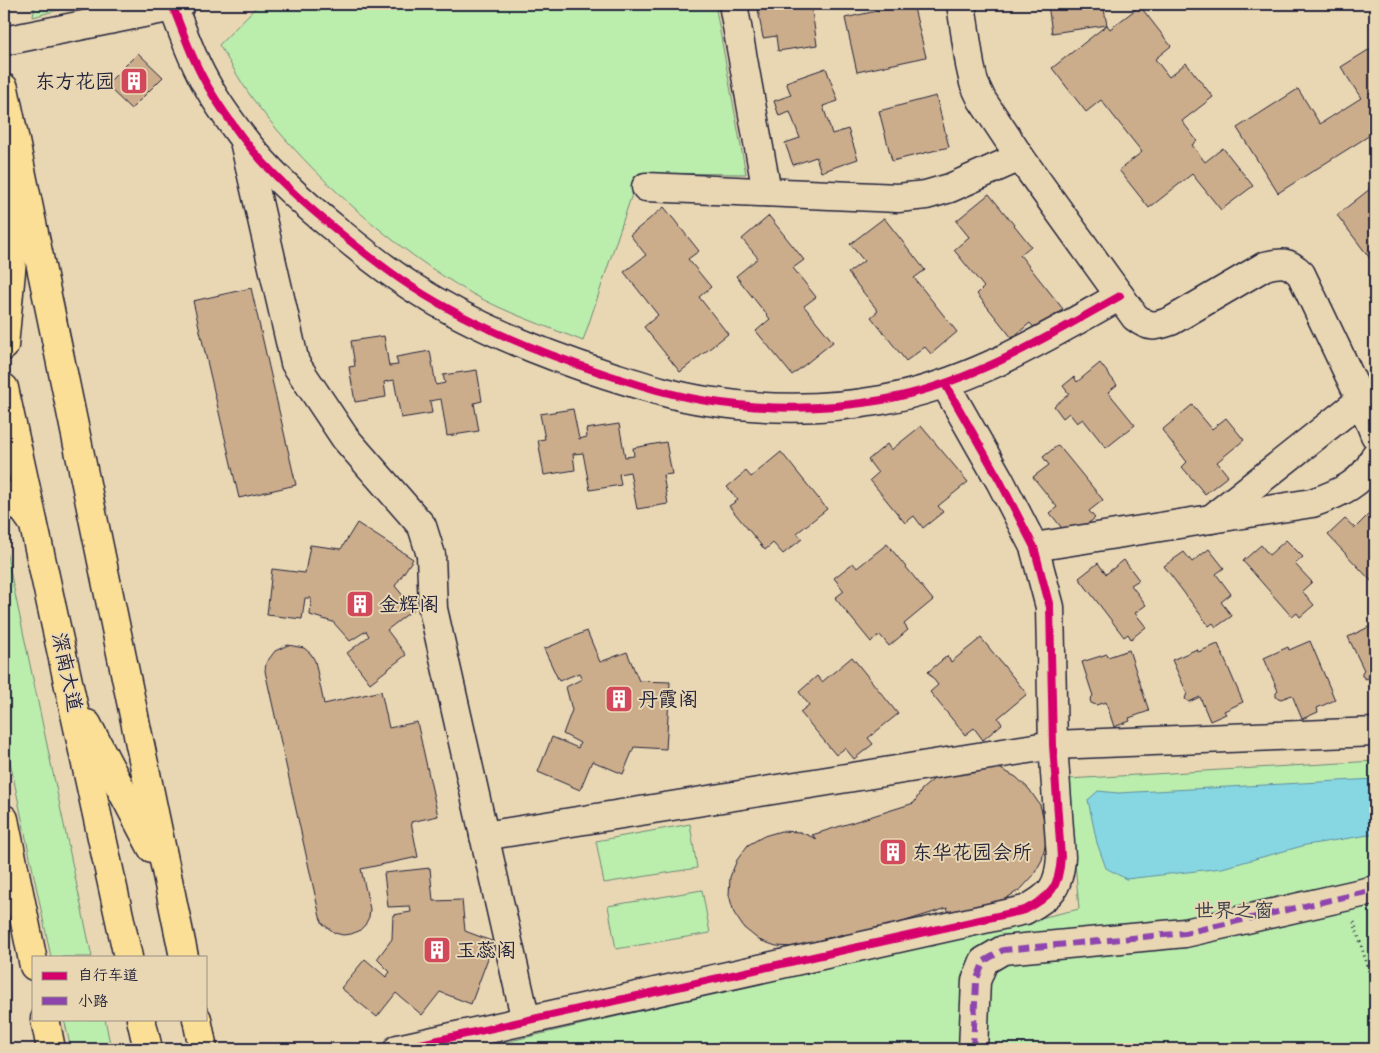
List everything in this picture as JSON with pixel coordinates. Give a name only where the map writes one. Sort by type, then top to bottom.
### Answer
[{"type":"main road","points":[[4,88],[184,956]]},
{"type":"main road","points":[[4,346],[20,168]]},
{"type":"main road","name":"深南大道","points":[[5,405],[35,526],[128,956]]},
{"type":"main road","points":[[4,495],[12,498],[24,510],[35,526]]},
{"type":"main road","points":[[71,695],[167,875]]},
{"type":"main road","points":[[4,819],[32,956]]},
{"type":"main road","points":[[45,1020],[51,1049]]},
{"type":"main road","points":[[141,1020],[148,1049]]},
{"type":"main road","points":[[197,1020],[203,1049]]},
{"type":"street","points":[[733,4],[767,192]]},
{"type":"street","points":[[961,4],[974,83],[990,115],[1135,317],[1145,325],[1157,326],[1171,320],[1265,266],[1279,262],[1292,264],[1301,274],[1361,400],[1375,435]]},
{"type":"street","points":[[4,41],[177,5],[190,50],[210,91],[243,139],[276,176],[315,214],[363,252],[412,287],[467,318],[521,344],[576,364],[674,395],[742,405],[807,407],[842,405],[915,393],[979,371],[1120,296]]},
{"type":"street","points":[[243,139],[295,363],[345,438],[422,526],[431,555],[433,609],[526,1021]]},
{"type":"street","points":[[646,187],[898,198],[926,195],[950,188],[1020,157]]},
{"type":"street","points":[[398,1049],[1025,910],[1042,901],[1054,890],[1060,875],[1061,857],[1053,745],[1050,607],[1034,547],[1000,481],[945,384]]},
{"type":"street","points":[[1210,520],[1361,400]]},
{"type":"street","points":[[1034,547],[1312,504],[1343,491],[1364,476],[1371,467],[1375,456]]},
{"type":"street","points":[[484,836],[1053,745],[1375,732]]},
{"type":"street","points":[[973,1049],[976,981],[984,961],[1003,950],[1185,933],[1375,890]]},
{"type":"path","points":[[1346,897],[1375,991]]},
{"type":"green space","points":[[35,4],[79,4],[33,17]]},
{"type":"green space","points":[[259,4],[715,4],[746,174],[639,173],[583,341],[498,307],[442,275],[384,233],[303,158],[253,99],[219,45]]},
{"type":"green space","points":[[4,542],[92,956],[51,956],[4,733]]},
{"type":"green space","name":"世界之窗","points":[[1375,761],[1375,1049],[476,1049],[1079,909],[1068,779]]},
{"type":"green space","points":[[690,824],[697,868],[604,883],[596,841]]},
{"type":"green space","points":[[702,890],[710,933],[616,949],[608,906]]},
{"type":"green space","points":[[64,1020],[105,1020],[111,1049],[71,1049]]},
{"type":"water","points":[[1375,779],[1375,834],[1306,845],[1222,868],[1126,879],[1106,868],[1097,843],[1088,800],[1098,791],[1118,793]]},
{"type":"building","points":[[757,4],[811,4],[817,45],[778,51],[776,36],[763,38]]},
{"type":"building","points":[[913,4],[926,57],[857,72],[845,18]]},
{"type":"building","points":[[1048,4],[1103,4],[1107,25],[1052,33]]},
{"type":"building","points":[[1140,6],[1171,46],[1155,59],[1169,77],[1186,63],[1213,97],[1182,121],[1197,141],[1192,145],[1205,162],[1223,148],[1253,186],[1221,210],[1192,174],[1149,208],[1119,170],[1142,152],[1101,100],[1086,112],[1052,68],[1107,25],[1110,29]]},
{"type":"building","points":[[1370,49],[1375,58],[1375,132],[1278,193],[1237,128],[1298,89],[1320,124],[1361,98],[1341,67]]},
{"type":"building","name":"东方花园","points":[[138,53],[163,77],[131,109],[106,85]]},
{"type":"building","points":[[826,68],[838,101],[823,106],[832,134],[848,129],[858,159],[821,172],[816,157],[793,165],[785,143],[800,138],[790,112],[779,116],[774,101],[791,95],[786,82]]},
{"type":"building","points":[[936,96],[949,147],[892,161],[879,111]]},
{"type":"building","points":[[1375,185],[1375,265],[1337,215]]},
{"type":"building","points":[[989,194],[1031,246],[1020,255],[1063,309],[1036,330],[1030,323],[1012,338],[977,294],[984,287],[954,250],[969,237],[956,221]]},
{"type":"building","points":[[664,207],[699,251],[688,259],[711,287],[699,297],[728,334],[680,372],[644,327],[658,315],[624,272],[646,255],[630,235]]},
{"type":"building","points":[[769,216],[804,260],[793,268],[816,297],[804,306],[833,342],[792,375],[756,331],[770,319],[736,276],[758,258],[742,239]]},
{"type":"building","points":[[884,218],[925,270],[914,278],[957,332],[931,354],[925,347],[906,361],[871,317],[878,311],[848,273],[864,261],[850,244]]},
{"type":"building","points":[[251,288],[296,485],[239,498],[193,301]]},
{"type":"building","points":[[384,336],[389,366],[398,365],[396,357],[430,351],[436,385],[445,383],[443,375],[477,370],[482,401],[474,403],[479,431],[447,436],[441,399],[430,401],[432,413],[401,418],[394,380],[384,382],[386,397],[355,402],[349,367],[355,366],[351,341]]},
{"type":"building","points":[[1100,363],[1117,385],[1108,392],[1135,425],[1106,448],[1083,419],[1077,423],[1069,413],[1063,418],[1054,406],[1069,394],[1063,386],[1074,377],[1077,382]]},
{"type":"building","points":[[1192,405],[1212,429],[1226,418],[1244,440],[1217,462],[1228,476],[1205,494],[1182,467],[1187,462],[1162,430]]},
{"type":"building","points":[[573,409],[579,439],[587,437],[586,429],[619,424],[625,457],[634,456],[633,448],[666,442],[672,474],[663,475],[668,504],[637,509],[630,472],[619,474],[621,485],[590,490],[583,453],[573,454],[575,470],[544,475],[538,440],[545,439],[540,414]]},
{"type":"building","points":[[921,426],[968,482],[938,506],[943,512],[923,528],[914,516],[905,523],[870,480],[878,473],[868,460],[887,444],[891,450]]},
{"type":"building","points":[[1058,445],[1103,500],[1089,511],[1095,518],[1081,529],[1076,524],[1065,532],[1050,513],[1057,507],[1033,477],[1049,465],[1043,457]]},
{"type":"building","points":[[781,452],[827,509],[797,533],[802,539],[783,554],[773,543],[765,550],[729,506],[738,500],[727,487],[746,471],[751,477]]},
{"type":"building","points":[[1371,512],[1375,517],[1375,585],[1328,535],[1345,519],[1355,528]]},
{"type":"building","name":"金辉阁","points":[[357,523],[413,559],[395,586],[414,609],[387,630],[406,655],[370,683],[347,653],[369,636],[366,631],[350,641],[333,622],[310,615],[311,598],[305,598],[302,619],[267,615],[272,569],[305,573],[310,545],[341,549]]},
{"type":"building","points":[[1286,540],[1303,557],[1295,564],[1312,582],[1302,591],[1314,605],[1300,617],[1297,613],[1292,617],[1243,561],[1261,545],[1269,555]]},
{"type":"building","points":[[887,544],[933,600],[904,624],[908,630],[889,646],[880,635],[871,642],[835,598],[844,591],[834,578],[853,563],[857,568]]},
{"type":"building","points":[[1209,549],[1224,568],[1216,574],[1231,594],[1221,602],[1232,616],[1216,627],[1213,623],[1209,626],[1164,566],[1184,552],[1192,562]]},
{"type":"building","points":[[1124,560],[1139,580],[1131,585],[1146,605],[1135,613],[1146,627],[1131,639],[1128,634],[1124,637],[1079,578],[1098,563],[1106,574]]},
{"type":"building","points":[[1371,626],[1373,629],[1375,628],[1375,675],[1366,679],[1362,676],[1364,670],[1348,637]]},
{"type":"building","name":"丹霞阁","points":[[587,631],[600,662],[627,652],[639,681],[670,682],[666,749],[634,747],[623,774],[592,761],[580,790],[538,772],[552,737],[578,748],[580,743],[563,734],[572,710],[566,687],[582,679],[579,673],[559,681],[544,649]]},
{"type":"building","points":[[981,638],[1027,694],[998,718],[1002,724],[983,740],[974,728],[965,735],[930,692],[938,685],[928,672],[947,656],[951,662]]},
{"type":"building","points":[[1310,641],[1335,700],[1317,708],[1318,712],[1302,719],[1292,695],[1281,699],[1276,697],[1278,691],[1264,658],[1288,647],[1289,650]]},
{"type":"building","points":[[1218,644],[1243,702],[1224,711],[1226,714],[1210,721],[1200,697],[1189,702],[1185,699],[1187,693],[1172,660],[1197,649],[1198,652]]},
{"type":"building","points":[[288,645],[304,648],[311,654],[315,661],[324,704],[381,691],[389,728],[417,722],[438,816],[411,822],[418,857],[361,869],[370,909],[369,917],[359,931],[351,934],[335,933],[323,924],[320,917],[265,671],[266,663],[275,651]]},
{"type":"building","points":[[1129,650],[1149,711],[1129,718],[1130,721],[1114,727],[1106,702],[1096,705],[1091,703],[1090,699],[1093,696],[1082,662],[1107,654],[1108,657]]},
{"type":"building","points":[[852,657],[898,714],[868,738],[873,744],[854,759],[845,748],[836,755],[800,712],[809,705],[799,692],[817,676],[822,682]]},
{"type":"building","name":"东华花园会所","points":[[981,765],[999,768],[1016,777],[1029,789],[1040,805],[1045,823],[1046,842],[1042,860],[1033,876],[1021,889],[1005,899],[951,917],[947,908],[845,940],[843,934],[794,947],[776,946],[759,940],[744,928],[734,913],[729,895],[730,877],[737,860],[748,845],[764,836],[781,831],[800,832],[817,839],[812,835],[914,803],[922,789],[940,774]]},
{"type":"building","name":"玉蕊阁","points":[[430,868],[433,901],[462,900],[465,931],[494,942],[471,1004],[440,992],[422,1015],[396,993],[377,1017],[341,988],[365,959],[386,977],[390,972],[377,959],[392,939],[393,915],[411,912],[410,906],[388,907],[384,873]]},
{"type":"marked path","points":[[973,1049],[976,981],[984,961],[1003,950],[1185,933],[1375,890]]},
{"type":"cycle path","points":[[173,7],[199,70],[229,120],[252,150],[300,199],[365,253],[412,287],[482,326],[532,348],[632,383],[694,399],[750,406],[795,408],[839,406],[882,400],[915,393],[976,371],[1034,344],[1120,296]]},
{"type":"cycle path","points":[[398,1049],[1025,910],[1052,890],[1056,884],[1061,857],[1053,745],[1050,607],[1034,547],[1000,481],[945,384]]},
{"type":"place","name":"东方花园","points":[[134,81]]},
{"type":"place","name":"金辉阁","points":[[360,604]]},
{"type":"place","name":"丹霞阁","points":[[619,699]]},
{"type":"place","name":"东华花园会所","points":[[893,852]]},
{"type":"place","name":"玉蕊阁","points":[[437,950]]}]
